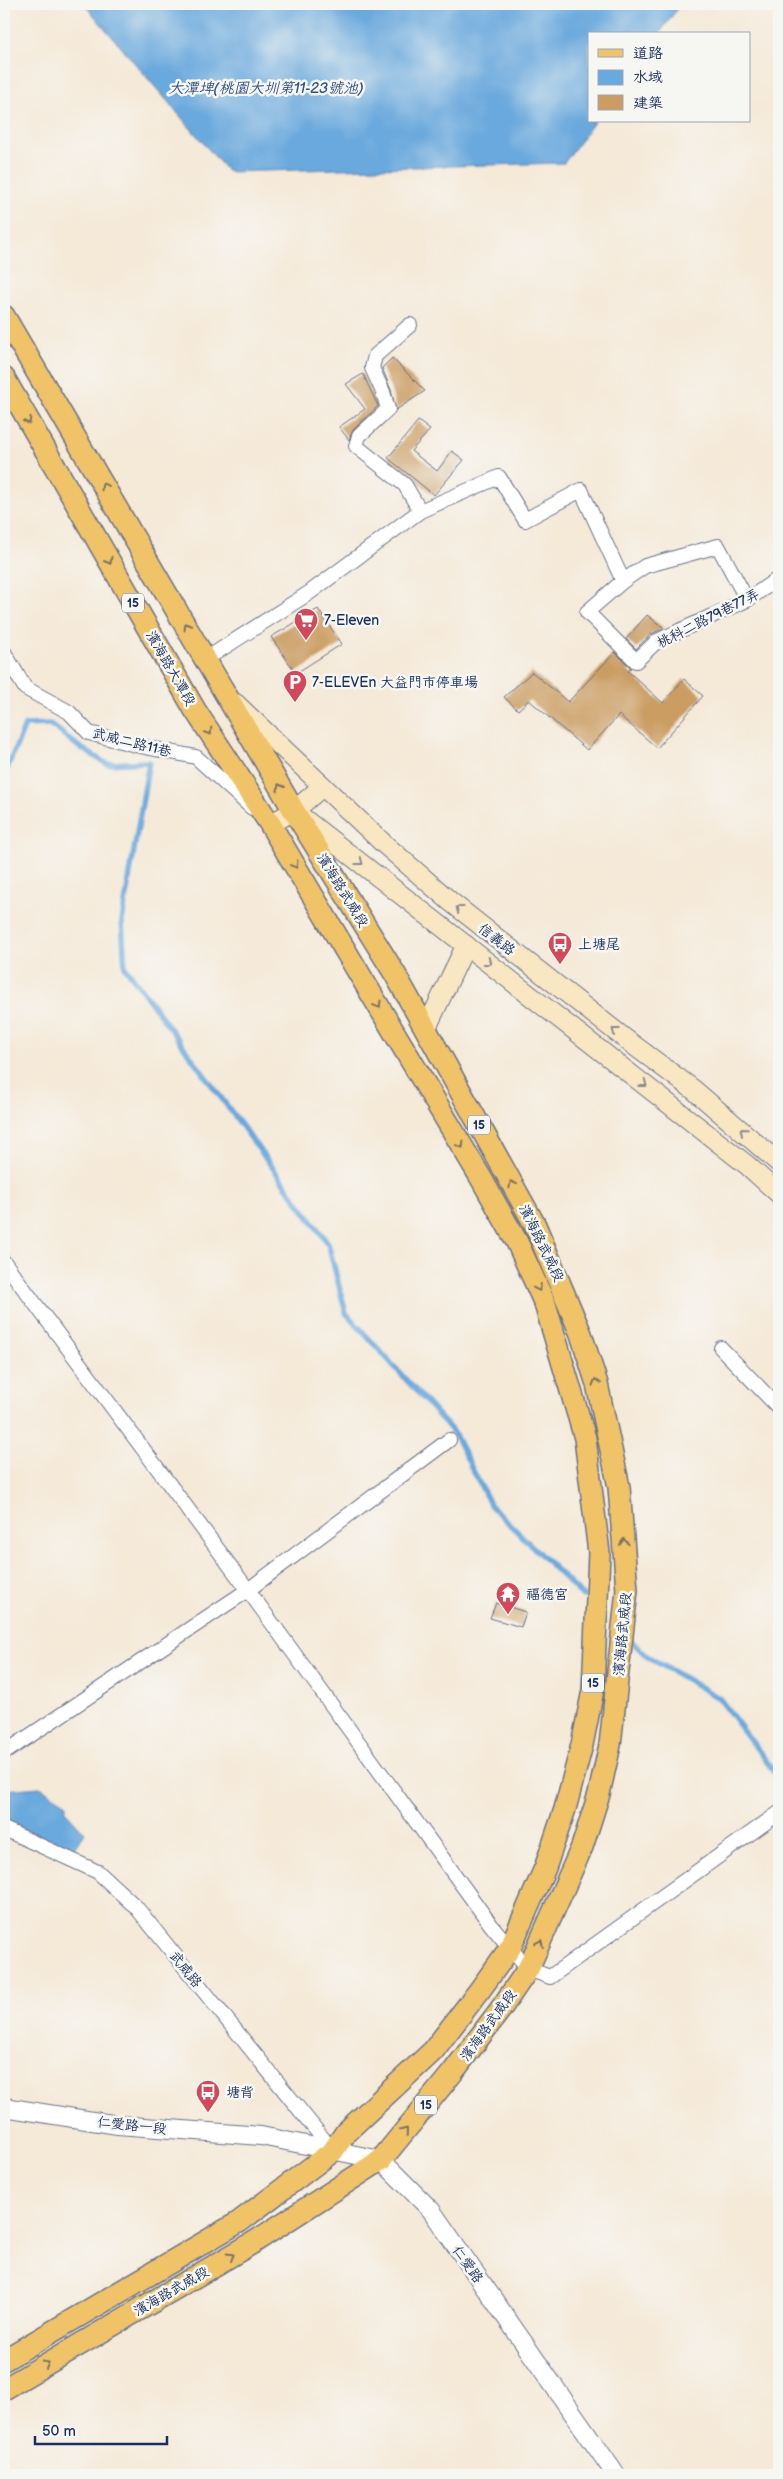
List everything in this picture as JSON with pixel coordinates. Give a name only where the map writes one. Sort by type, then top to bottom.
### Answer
[{"type":"main road","name":"15","points":[[4,316],[230,698]]},
{"type":"main road","name":"濱海路大潭段","points":[[4,378],[195,710],[270,824]]},
{"type":"main road","name":"濱海路武威段","points":[[4,2388],[251,2244],[381,2160],[459,2064],[528,1969],[582,1847],[610,1745],[627,1590],[619,1487],[597,1384],[581,1334],[535,1225],[395,974],[294,811],[230,698]]},
{"type":"main road","name":"信義路","points":[[230,698],[383,843],[451,902],[628,1041],[694,1090],[779,1164]]},
{"type":"main road","points":[[270,824],[294,811],[323,786]]},
{"type":"main road","name":"信義路","points":[[294,811],[747,1165],[779,1194]]},
{"type":"main road","name":"濱海路武威段","points":[[4,2360],[239,2222],[334,2151],[346,2132],[434,2051],[510,1948],[545,1868],[565,1809],[582,1745],[593,1690],[599,1553],[585,1438],[545,1304],[517,1242],[481,1178],[270,824]]},
{"type":"main road","points":[[426,1029],[466,945]]},
{"type":"street","points":[[410,325],[375,356],[372,368],[383,392],[388,409],[359,436],[356,446],[405,486],[420,510]]},
{"type":"street","points":[[206,659],[309,593],[420,510],[499,476],[525,520],[581,490],[623,581],[646,566],[718,546],[748,600]]},
{"type":"street","name":"桃科二路79巷77弄","points":[[623,581],[587,612],[636,661],[657,641],[748,600],[779,578]]},
{"type":"street","name":"武威二路11巷","points":[[4,652],[25,688],[69,712],[89,733],[140,746],[196,757],[270,824]]},
{"type":"street","points":[[4,1262],[248,1590],[486,1917],[528,1969],[550,1977],[779,1813]]},
{"type":"street","points":[[721,1348],[779,1408]]},
{"type":"street","points":[[4,1753],[248,1590],[449,1440]]},
{"type":"street","name":"武威路","points":[[4,1830],[98,1872],[136,1907],[334,2151]]},
{"type":"street","name":"仁愛路一段","points":[[4,2107],[118,2125],[261,2136],[334,2151]]},
{"type":"street","points":[[334,2151],[381,2160]]},
{"type":"street","name":"仁愛路","points":[[381,2160],[431,2210],[616,2475]]},
{"type":"water","name":"大潭埤(桃園大圳第11-23號池)","points":[[84,4],[681,4],[660,32],[588,32],[588,122],[594,122],[564,163],[228,172]]},
{"type":"water","points":[[40,1787],[67,1804],[65,1811],[85,1833],[73,1852],[4,1820],[4,1790]]},
{"type":"building","points":[[392,358],[425,391],[396,410],[391,390],[382,368]]},
{"type":"building","points":[[363,374],[378,406],[353,430],[349,440],[339,427],[365,409],[346,384]]},
{"type":"building","points":[[418,421],[430,430],[411,451],[437,471],[452,451],[464,460],[434,495],[388,458]]},
{"type":"building","name":"7-Eleven","points":[[318,609],[342,644],[296,673],[271,637]]},
{"type":"building","points":[[647,615],[664,628],[651,634],[636,649],[626,639]]},
{"type":"building","points":[[615,652],[631,668],[628,671],[663,703],[684,679],[703,696],[657,748],[619,715],[587,750],[529,700],[518,710],[504,697],[532,672],[568,702]]},
{"type":"building","name":"福德宮","points":[[496,1603],[526,1612],[521,1627],[490,1618]]},
{"type":"waterway","points":[[4,776],[25,725],[50,724],[78,746],[107,764],[149,762],[122,921],[125,967],[328,1243],[346,1313],[454,1433],[491,1506],[583,1596]]},
{"type":"waterway","points":[[627,1637],[648,1657],[719,1698],[779,1778]]},
{"type":"place","name":"7-Eleven","points":[[306,641]]},
{"type":"place","name":"7-ELEVEn 大益門市停車場","points":[[295,703]]},
{"type":"place","name":"上塘尾","points":[[560,965]]},
{"type":"place","name":"福德宮","points":[[508,1615]]},
{"type":"place","name":"塘背","points":[[208,2113]]}]
